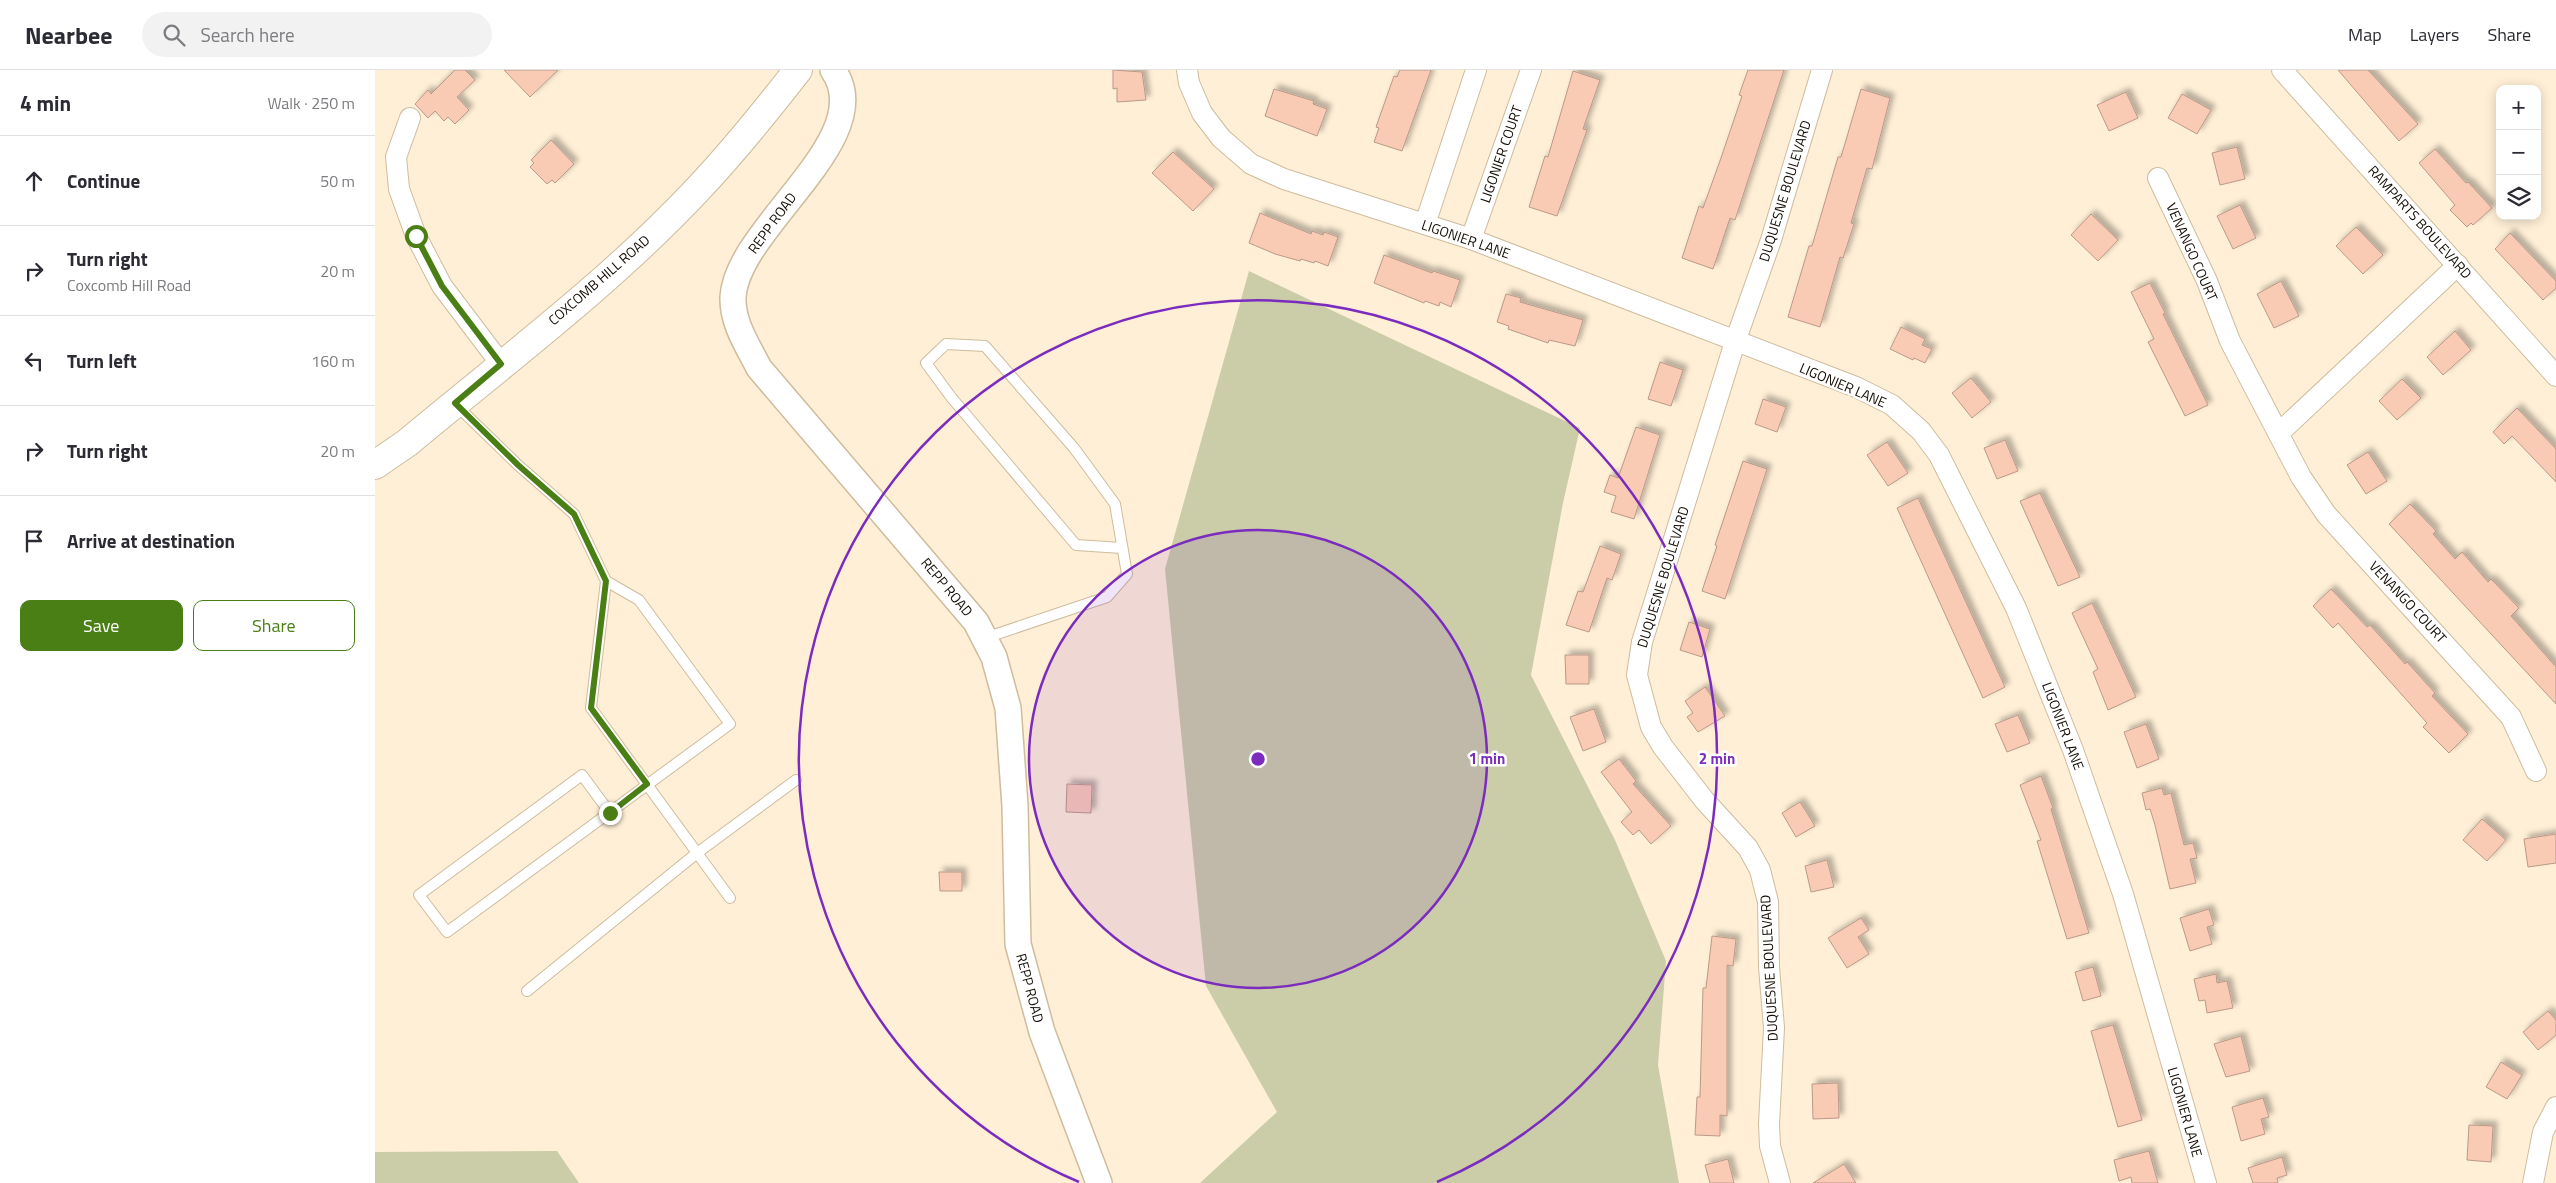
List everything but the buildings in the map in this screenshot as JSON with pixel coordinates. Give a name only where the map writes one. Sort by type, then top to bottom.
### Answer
[{"type":"main road","name":"COXCOMB HILL ROAD","points":[[375,465],[407,443],[617,267],[697,190],[750,130],[798,70]]},
{"type":"street","name":"REPP ROAD","points":[[833,70],[843,87],[843,96],[838,123],[830,145],[750,252],[740,272],[733,297],[736,322],[759,368],[976,622],[994,657],[1008,708],[1015,806],[1018,944],[1042,1032],[1099,1183]]},
{"type":"street","name":"LIGONIER LANE","points":[[1187,70],[1189,82],[1202,112],[1221,138],[1251,164],[1284,179],[1471,239],[1856,387],[1892,405],[1921,431],[1939,455],[2016,608],[2073,750],[2123,894],[2206,1183]]},
{"type":"street","points":[[1425,224],[1476,70]]},
{"type":"street","name":"LIGONIER COURT","points":[[1471,239],[1531,70]]},
{"type":"street","name":"DUQUESNE BOULEVARD","points":[[1780,1183],[1770,1138],[1774,1028],[1769,967],[1769,902],[1760,870],[1748,848],[1705,801],[1663,747],[1651,727],[1637,674],[1641,642],[1735,342],[1771,240],[1822,70]]},
{"type":"street","name":"RAMPARTS BOULEVARD","points":[[2282,70],[2556,376]]},
{"type":"street","points":[[409,118],[396,157],[399,189],[416,236],[442,286],[501,364]]},
{"type":"street","name":"VENANGO COURT","points":[[2158,178],[2207,281],[2230,341],[2301,477],[2326,514],[2511,717],[2536,771]]},
{"type":"street","points":[[2279,433],[2458,265]]},
{"type":"street","points":[[2533,1183],[2543,1132],[2556,1107]]},
{"type":"lane","points":[[985,638],[1107,597],[1127,574],[1115,504],[1074,448],[985,346],[946,344],[927,364],[951,397],[1075,545],[1122,548]]},
{"type":"lane","points":[[455,403],[518,465],[574,514],[606,581],[591,708],[730,898]]},
{"type":"lane","points":[[606,581],[639,600],[729,724],[610,813],[447,932],[419,894],[582,775],[610,813]]},
{"type":"lane","points":[[527,991],[697,853],[796,780]]},
{"type":"green space","points":[[1249,271],[1580,428],[1563,503],[1531,675],[1615,840],[1666,961],[1658,1065],[1679,1183],[1200,1183],[1277,1112],[1206,986],[1165,569]]},
{"type":"green space","points":[[557,1151],[579,1183],[375,1183],[375,1152]]},
{"type":"route","points":[[416,236],[442,286],[501,364],[455,403],[518,465],[574,514],[606,581],[591,708],[647,784],[610,813]]}]
